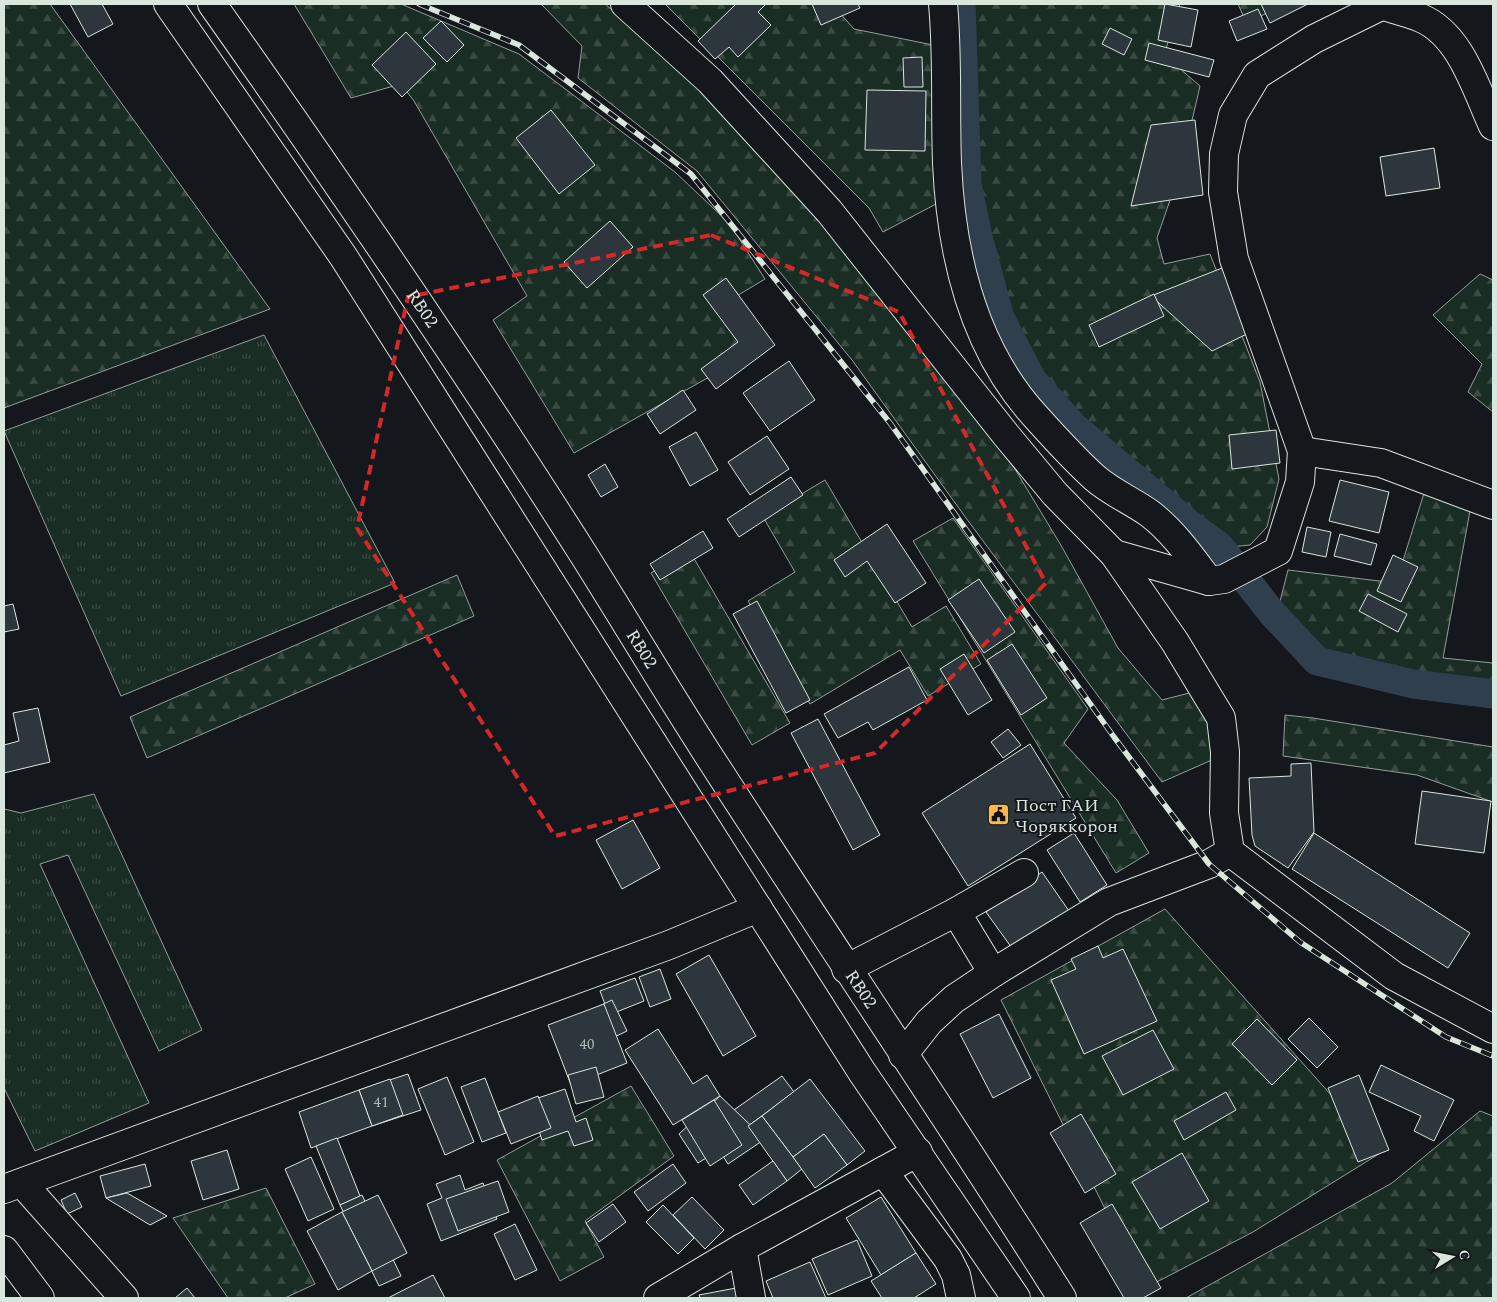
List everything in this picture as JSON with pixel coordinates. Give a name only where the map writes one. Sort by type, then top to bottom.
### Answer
[{"type":"main road","points":[[168,4],[343,256],[862,1072],[1016,1298]]},
{"type":"main road","name":"RB02","points":[[212,4],[375,236],[583,554],[667,692],[846,969],[994,1191],[1062,1298]]},
{"type":"main road","points":[[625,4],[710,81],[829,210],[1055,494],[1114,554],[1175,642],[1221,718],[1225,752],[1224,813],[1230,852],[1394,976],[1493,1029]]},
{"type":"main road","points":[[943,4],[947,164],[951,213],[961,267],[971,305],[983,338],[1006,379],[1036,416],[1096,478],[1150,514],[1217,580]]},
{"type":"main road","points":[[1114,554],[1217,580],[1278,551],[1300,482],[1302,451],[1234,259],[1224,192],[1224,154],[1233,115],[1257,75],[1314,39],[1384,5],[1422,18],[1441,31],[1456,47],[1493,126]]},
{"type":"main road","points":[[1302,451],[1381,463],[1493,505]]},
{"type":"main road","points":[[903,1055],[929,1022],[954,999],[993,973],[1109,902],[1209,864],[1230,852]]},
{"type":"main road","points":[[846,969],[956,912],[1024,873]]},
{"type":"main road","points":[[124,1298],[13,1186],[669,945],[758,908]]},
{"type":"main road","points":[[956,912],[993,973]]},
{"type":"main road","points":[[658,1298],[742,1248],[918,1152]]},
{"type":"main road","points":[[883,1171],[948,1259],[956,1275],[961,1298]]},
{"type":"main road","points":[[742,1248],[751,1298]]},
{"type":"main road","points":[[4,1250],[40,1298]]},
{"type":"highlighted area","points":[[711,235],[899,312],[1046,583],[875,753],[555,836],[357,528],[408,297]]},
{"type":"green space","points":[[4,4],[50,4],[270,309],[4,408]]},
{"type":"green space","points":[[294,4],[401,4],[519,54],[675,172],[729,223],[765,279],[730,300],[759,349],[574,453],[493,320],[527,296],[414,101],[401,84],[351,98]]},
{"type":"green space","points":[[541,4],[605,4],[694,78],[963,383],[1062,547],[1118,648],[1162,700],[1197,691],[1218,721],[1214,759],[1162,782],[966,518],[852,360],[697,171],[578,78],[582,46]]},
{"type":"green space","points":[[665,4],[832,4],[854,29],[933,45],[936,204],[883,232],[869,208]]},
{"type":"green space","points":[[969,4],[1180,4],[1164,55],[1200,86],[1181,168],[1157,238],[1164,264],[1210,254],[1260,382],[1279,479],[1267,527],[1250,545],[1231,547],[1081,421],[1041,376],[1007,314],[985,236],[976,182]]},
{"type":"green space","points":[[1238,4],[1289,4],[1246,22]]},
{"type":"green space","points":[[1480,274],[1493,280],[1493,412],[1468,392],[1482,364],[1433,315]]},
{"type":"green space","points":[[264,335],[395,583],[121,696],[4,431]]},
{"type":"green space","points":[[825,480],[912,627],[946,606],[981,664],[928,696],[900,650],[810,704],[748,601],[795,572],[763,517]]},
{"type":"green space","points":[[1474,489],[1443,658],[1493,663],[1493,688],[1412,676],[1318,654],[1278,609],[1288,570],[1396,583],[1425,490]]},
{"type":"green space","points":[[953,518],[1088,709],[1064,743],[1117,800],[1149,853],[1116,873],[913,541]]},
{"type":"green space","points":[[689,550],[790,723],[752,745],[651,573]]},
{"type":"green space","points":[[457,575],[474,616],[147,758],[130,717]]},
{"type":"green space","points":[[1285,715],[1493,747],[1493,802],[1417,775],[1283,756]]},
{"type":"green space","points":[[94,794],[202,1030],[159,1051],[68,855],[40,864],[149,1103],[35,1151],[4,1088],[4,809],[21,813]]},
{"type":"green space","points":[[1165,909],[1382,1152],[1253,1232],[1151,1285],[1135,1269],[1001,1000]]},
{"type":"green space","points":[[631,1086],[674,1156],[585,1221],[604,1257],[560,1281],[497,1160]]},
{"type":"green space","points":[[1480,1111],[1493,1116],[1493,1298],[1186,1298],[1392,1183]]},
{"type":"green space","points":[[266,1188],[315,1284],[285,1298],[228,1298],[173,1218]]},
{"type":"building","points":[[70,4],[102,4],[113,24],[88,37]]},
{"type":"building","points":[[736,4],[766,4],[758,12],[771,25],[738,57],[729,47],[715,59],[698,41]]},
{"type":"building","points":[[812,4],[858,4],[860,8],[821,25]]},
{"type":"building","points":[[1165,4],[1198,10],[1191,47],[1158,40]]},
{"type":"building","points":[[1261,4],[1308,4],[1270,23]]},
{"type":"building","points":[[1258,9],[1267,29],[1237,41],[1229,21]]},
{"type":"building","points":[[441,21],[464,45],[447,62],[423,38]]},
{"type":"building","points":[[1110,28],[1132,39],[1124,55],[1102,44]]},
{"type":"building","points":[[406,32],[436,64],[402,97],[372,65]]},
{"type":"building","points":[[1149,43],[1214,60],[1209,77],[1145,60]]},
{"type":"building","points":[[922,57],[923,87],[904,87],[903,58]]},
{"type":"building","points":[[867,90],[926,91],[925,151],[865,150]]},
{"type":"building","points":[[551,110],[595,165],[559,194],[516,138]]},
{"type":"building","points":[[1195,120],[1203,195],[1131,206],[1151,125]]},
{"type":"building","points":[[1434,148],[1440,188],[1386,196],[1380,157]]},
{"type":"building","points":[[610,221],[633,247],[587,288],[564,262]]},
{"type":"building","points":[[1222,268],[1253,331],[1212,351],[1151,296]]},
{"type":"building","points":[[726,278],[775,345],[716,389],[701,369],[738,342],[703,295]]},
{"type":"building","points":[[1154,294],[1164,316],[1099,347],[1089,325]]},
{"type":"building","points":[[789,361],[815,400],[770,431],[743,393]]},
{"type":"building","points":[[683,390],[696,410],[660,434],[647,414]]},
{"type":"building","points":[[1276,430],[1280,463],[1232,469],[1229,435]]},
{"type":"building","points":[[696,432],[718,470],[690,486],[669,447]]},
{"type":"building","points":[[767,436],[789,469],[750,495],[728,462]]},
{"type":"building","points":[[605,464],[618,487],[601,497],[588,475]]},
{"type":"building","points":[[791,477],[803,495],[739,537],[727,519]]},
{"type":"building","points":[[1340,480],[1389,492],[1379,533],[1329,521]]},
{"type":"building","points":[[887,524],[926,583],[895,603],[867,561],[845,577],[834,560]]},
{"type":"building","points":[[1307,527],[1331,532],[1326,557],[1302,552]]},
{"type":"building","points":[[703,531],[713,548],[660,580],[650,564]]},
{"type":"building","points":[[1340,534],[1377,544],[1371,565],[1334,556]]},
{"type":"building","points":[[1393,555],[1418,567],[1401,602],[1377,591]]},
{"type":"building","points":[[979,579],[1015,632],[984,653],[948,600]]},
{"type":"building","points":[[1368,594],[1407,614],[1398,632],[1359,611]]},
{"type":"building","points":[[757,601],[810,700],[786,713],[733,614]]},
{"type":"building","points":[[13,604],[19,629],[4,632],[4,606]]},
{"type":"building","points":[[1012,644],[1047,698],[1021,715],[987,660]]},
{"type":"building","points":[[964,654],[992,700],[968,715],[940,669]]},
{"type":"building","points":[[909,667],[927,700],[873,730],[868,722],[838,738],[824,714]]},
{"type":"building","points":[[38,708],[50,762],[4,773],[4,745],[19,741],[13,713]]},
{"type":"building","points":[[818,719],[880,835],[853,850],[791,733]]},
{"type":"building","points":[[1008,729],[1021,745],[1003,758],[991,742]]},
{"type":"building","name":"Пост ГАИ Чоряккорон","points":[[1030,744],[1076,818],[968,886],[922,813]]},
{"type":"building","points":[[1311,763],[1314,832],[1288,868],[1255,846],[1252,835],[1249,778],[1291,776],[1291,764]]},
{"type":"building","points":[[1422,791],[1491,801],[1484,853],[1415,844]]},
{"type":"building","points":[[633,820],[660,868],[622,889],[596,840]]},
{"type":"building","points":[[1074,833],[1107,885],[1080,902],[1047,850]]},
{"type":"building","points":[[1314,833],[1470,933],[1448,968],[1292,869]]},
{"type":"building","points":[[1042,872],[1069,911],[1014,951],[986,912]]},
{"type":"building","points":[[1098,946],[1103,958],[1123,949],[1157,1021],[1084,1054],[1051,980],[1076,969],[1071,959]]},
{"type":"building","points":[[709,955],[756,1036],[723,1056],[676,974]]},
{"type":"building","points":[[660,969],[671,999],[650,1007],[639,977]]},
{"type":"building","points":[[635,978],[644,1001],[609,1015],[600,991]]},
{"type":"building","points":[[612,1000],[627,1031],[583,1052],[568,1021]]},
{"type":"building","points":[[604,1004],[627,1063],[571,1085],[548,1025]]},
{"type":"building","points":[[999,1014],[1031,1078],[993,1098],[960,1034]]},
{"type":"building","points":[[1309,1018],[1338,1047],[1317,1068],[1288,1039]]},
{"type":"building","points":[[1257,1019],[1297,1060],[1272,1085],[1232,1044]]},
{"type":"building","points":[[658,1029],[693,1084],[707,1075],[720,1096],[673,1125],[625,1050]]},
{"type":"building","points":[[1153,1030],[1174,1069],[1123,1095],[1102,1056]]},
{"type":"building","points":[[1381,1065],[1454,1100],[1434,1141],[1414,1131],[1421,1116],[1369,1092]]},
{"type":"building","points":[[596,1067],[604,1097],[576,1104],[568,1075]]},
{"type":"building","points":[[408,1074],[421,1110],[372,1126],[359,1090]]},
{"type":"building","points":[[1359,1075],[1389,1150],[1358,1162],[1328,1088]]},
{"type":"building","points":[[782,1076],[794,1092],[736,1135],[724,1117]]},
{"type":"building","points":[[447,1077],[474,1142],[445,1155],[418,1089]]},
{"type":"building","points":[[485,1078],[506,1133],[482,1142],[461,1087]]},
{"type":"building","points":[[390,1079],[403,1115],[372,1126],[359,1090]]},
{"type":"building","points":[[810,1079],[865,1151],[847,1165],[824,1134],[793,1157],[762,1116]]},
{"type":"building","points":[[565,1089],[576,1122],[586,1118],[593,1140],[574,1146],[568,1131],[542,1140],[529,1101]]},
{"type":"building","points":[[359,1090],[372,1126],[311,1148],[299,1112]]},
{"type":"building","points":[[1226,1092],[1236,1110],[1184,1140],[1174,1121]]},
{"type":"building","points":[[538,1096],[551,1128],[511,1144],[498,1112]]},
{"type":"building","points":[[720,1096],[765,1139],[728,1164],[719,1150],[698,1163],[679,1134]]},
{"type":"building","points":[[714,1100],[742,1145],[710,1166],[682,1120]]},
{"type":"building","points":[[1081,1114],[1116,1174],[1085,1193],[1050,1133]]},
{"type":"building","points":[[762,1116],[802,1169],[787,1181],[748,1126]]},
{"type":"building","points":[[824,1134],[847,1165],[815,1188],[793,1157]]},
{"type":"building","points":[[337,1138],[360,1196],[340,1205],[316,1146]]},
{"type":"building","points":[[227,1150],[239,1189],[203,1200],[191,1161]]},
{"type":"building","points":[[1182,1153],[1209,1201],[1160,1229],[1132,1182]]},
{"type":"building","points":[[311,1157],[334,1209],[308,1221],[285,1169]]},
{"type":"building","points":[[773,1161],[787,1181],[753,1205],[739,1185]]},
{"type":"building","points":[[145,1164],[151,1186],[106,1198],[100,1176]]},
{"type":"building","points":[[673,1164],[686,1183],[648,1211],[634,1192]]},
{"type":"building","points":[[460,1175],[465,1190],[483,1183],[497,1219],[441,1241],[427,1204],[442,1198],[436,1184]]},
{"type":"building","points":[[498,1181],[509,1212],[458,1231],[446,1199]]},
{"type":"building","points":[[75,1193],[82,1207],[67,1214],[61,1200]]},
{"type":"building","points":[[127,1193],[167,1216],[150,1225],[106,1198]]},
{"type":"building","points":[[362,1195],[401,1276],[379,1286],[340,1205]]},
{"type":"building","points":[[378,1195],[407,1253],[372,1271],[342,1212]]},
{"type":"building","points":[[692,1197],[724,1230],[705,1249],[673,1215]]},
{"type":"building","points":[[881,1197],[916,1253],[881,1275],[846,1218]]},
{"type":"building","points":[[613,1204],[626,1222],[599,1242],[586,1223]]},
{"type":"building","points":[[1112,1204],[1161,1288],[1143,1298],[1124,1298],[1080,1223]]},
{"type":"building","points":[[663,1205],[694,1238],[678,1254],[646,1222]]},
{"type":"building","points":[[342,1212],[372,1271],[338,1290],[307,1231]]},
{"type":"building","points":[[515,1224],[537,1270],[515,1280],[494,1234]]},
{"type":"building","points":[[857,1240],[872,1276],[828,1295],[812,1259]]},
{"type":"building","points":[[916,1253],[936,1284],[914,1298],[882,1298],[871,1281]]},
{"type":"building","points":[[810,1262],[826,1298],[773,1298],[766,1281]]},
{"type":"building","points":[[433,1275],[445,1298],[388,1298]]},
{"type":"building","points":[[187,1288],[195,1298],[175,1298]]},
{"type":"building","points":[[736,1288],[738,1298],[700,1298],[699,1295]]},
{"type":"waterway","points":[[961,4],[967,184],[978,237],[1000,318],[1032,380],[1073,426],[1189,524],[1220,547],[1272,613],[1317,661],[1413,684],[1493,694]]},
{"type":"railway","points":[[419,4],[519,45],[691,174],[890,423],[1114,737],[1209,864],[1300,942],[1446,1037],[1493,1056]]},
{"type":"place","name":"Пост ГАИ Чоряккорон","points":[[999,815]]}]
